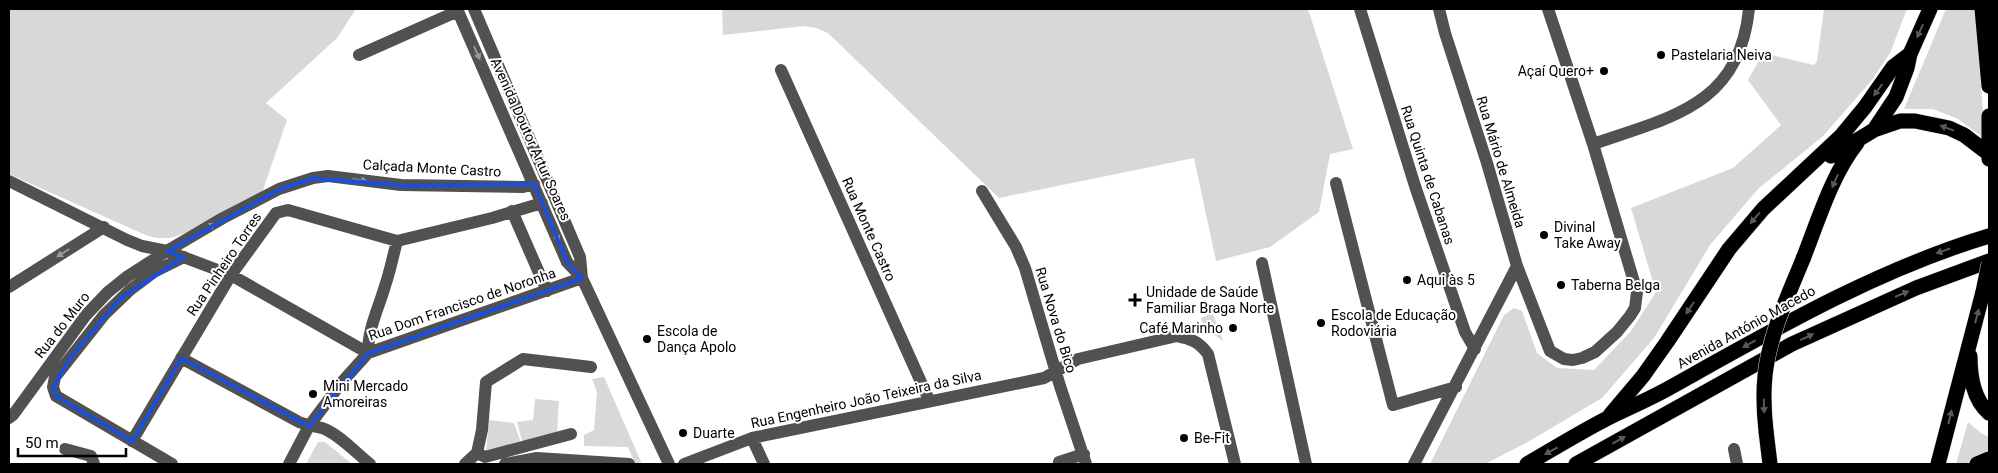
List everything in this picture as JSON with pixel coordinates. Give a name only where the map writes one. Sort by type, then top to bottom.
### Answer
[{"type":"highway","points":[[1874,130],[1896,96],[1907,68],[1910,54],[1930,9]]},
{"type":"highway","points":[[1982,9],[1989,86]]},
{"type":"highway","points":[[1606,420],[1652,362],[1729,248],[1763,209],[1791,185],[1841,136],[1894,67],[1910,54]]},
{"type":"highway","points":[[1989,116],[1989,157]]},
{"type":"highway","points":[[1791,185],[1846,146],[1860,140],[1874,130],[1900,121],[1931,123],[1949,128],[1964,136],[1989,157]]},
{"type":"highway","points":[[1770,464],[1764,391],[1769,354],[1779,319],[1847,155],[1860,140]]},
{"type":"highway","name":"Avenida António Macedo","points":[[1527,464],[1850,290],[1934,254],[1989,236]]},
{"type":"highway","points":[[1938,464],[1971,340],[1986,264]]},
{"type":"highway","points":[[1576,464],[1792,344],[1916,288],[1986,264]]},
{"type":"highway","points":[[1971,340],[1970,370],[1972,385],[1978,399],[1989,414]]},
{"type":"highway","points":[[1978,464],[1989,458]]},
{"type":"street","name":"Avenida Doutor Artur Soares","points":[[474,9],[580,257],[582,278]]},
{"type":"street","name":"Rua Quinta de Cabanas","points":[[1360,9],[1415,186],[1465,332],[1475,349]]},
{"type":"street","name":"Rua Mário de Almeida","points":[[1439,9],[1517,266],[1550,351],[1564,359],[1582,358],[1595,352],[1623,325],[1635,308],[1637,292],[1593,144],[1548,9]]},
{"type":"street","points":[[1593,144],[1675,116],[1698,103],[1723,80],[1738,55],[1749,9]]},
{"type":"street","name":"Avenida Doutor Artur Soares","points":[[458,10],[567,262],[582,278],[669,464]]},
{"type":"street","points":[[359,55],[458,10]]},
{"type":"street","name":"Rua Monte Castro","points":[[781,70],[930,400]]},
{"type":"street","name":"Calçada Monte Castro","points":[[167,251],[223,218],[279,189],[313,178],[328,176],[401,185],[523,188],[534,184]]},
{"type":"street","points":[[9,181],[142,246],[167,251],[231,275],[368,353],[370,326],[386,286],[397,241]]},
{"type":"street","points":[[1336,183],[1393,404],[1456,387]]},
{"type":"street","name":"Rua Nova do Bico","points":[[982,191],[1016,247],[1026,268],[1056,371],[1085,459]]},
{"type":"street","name":"Rua Pinheiro Torres","points":[[132,441],[231,275],[276,213],[288,210],[397,241],[492,218],[542,203]]},
{"type":"street","points":[[512,211],[547,291]]},
{"type":"street","points":[[9,287],[104,227]]},
{"type":"street","name":"Rua do Muro","points":[[9,418],[86,315],[115,287],[167,251]]},
{"type":"street","points":[[172,464],[56,396],[54,387],[56,377],[104,314],[120,298],[143,280],[184,257]]},
{"type":"street","points":[[1262,263],[1306,464]]},
{"type":"street","points":[[1414,464],[1456,387],[1517,266]]},
{"type":"street","name":"Rua Dom Francisco de Noronha","points":[[289,464],[309,426],[336,390],[368,353],[582,278]]},
{"type":"street","name":"Rua Engenheiro João Teixeira da Silva","points":[[684,464],[752,438],[1044,378],[1078,359],[1177,336],[1192,339],[1201,344],[1208,354],[1220,394],[1235,464]]},
{"type":"street","points":[[180,358],[309,426],[322,428],[333,434],[370,464]]},
{"type":"street","points":[[465,464],[477,453],[482,430],[486,382],[523,359],[591,366]]},
{"type":"street","points":[[477,453],[484,457],[571,434]]},
{"type":"street","points":[[752,438],[764,464]]},
{"type":"street","points":[[65,449],[91,456],[94,464]]},
{"type":"street","points":[[1734,449],[1737,464]]},
{"type":"street","points":[[506,464],[537,458],[629,464]]},
{"type":"street","points":[[1059,462],[1085,459]]},
{"type":"highlighted area","points":[[313,178],[401,185],[534,184],[567,262],[582,278],[368,353],[309,426],[181,358],[132,441],[56,396],[53,387],[70,357],[120,298],[183,257],[167,251],[279,189]]},
{"type":"shaded area","points":[[9,9],[356,9],[337,38],[266,103],[287,120],[262,193],[185,233],[163,238],[141,233],[9,174]]},
{"type":"shaded area","points":[[722,9],[1308,9],[1353,149],[1330,154],[1319,212],[1270,247],[1216,261],[1194,158],[999,198],[828,33],[804,26],[723,35]]},
{"type":"shaded area","points":[[1824,9],[1907,9],[1890,53],[1872,80],[1823,136],[1758,189],[1710,245],[1654,338],[1602,398],[1526,443],[1485,464],[1430,464],[1504,315],[1514,308],[1522,311],[1537,353],[1557,368],[1594,370],[1631,331],[1656,292],[1631,208],[1733,168],[1781,125],[1748,80],[1763,53],[1814,65],[1817,61]]},
{"type":"shaded area","points":[[1946,9],[1975,9],[1985,139],[1958,119],[1933,109],[1904,109]]},
{"type":"shaded area","points":[[1212,313],[1223,341],[1203,327],[1201,318]]},
{"type":"shaded area","points":[[604,377],[642,464],[635,464],[628,447],[584,446],[584,435],[594,430],[597,392],[592,379]]},
{"type":"shaded area","points":[[535,399],[559,401],[557,433],[523,445],[517,422],[533,420]]},
{"type":"shaded area","points":[[489,420],[514,423],[521,443],[486,452]]},
{"type":"shaded area","points":[[1968,422],[1989,437],[1989,452],[1965,464],[1956,464]]},
{"type":"shaded area","points":[[318,442],[325,442],[352,464],[306,464]]},
{"type":"place","name":"Pastelaria Neiva","points":[[1661,55]]},
{"type":"place","name":"Açaí Quero+","points":[[1604,71]]},
{"type":"place","name":"Divinal Take Away","points":[[1544,235]]},
{"type":"place","name":"Aqui às 5","points":[[1407,280]]},
{"type":"place","name":"Taberna Belga","points":[[1561,285]]},
{"type":"place","name":"Unidade de Saúde Familiar Braga Norte","points":[[1135,300]]},
{"type":"place","name":"Escola de Educação Rodoviária","points":[[1321,323]]},
{"type":"place","name":"Café Marinho","points":[[1233,328]]},
{"type":"place","name":"Escola de Dança Apolo","points":[[647,339]]},
{"type":"place","name":"Mini Mercado Amoreiras","points":[[313,394]]},
{"type":"place","name":"Duarte","points":[[683,433]]},
{"type":"place","name":"Be-Fit","points":[[1184,438]]}]
